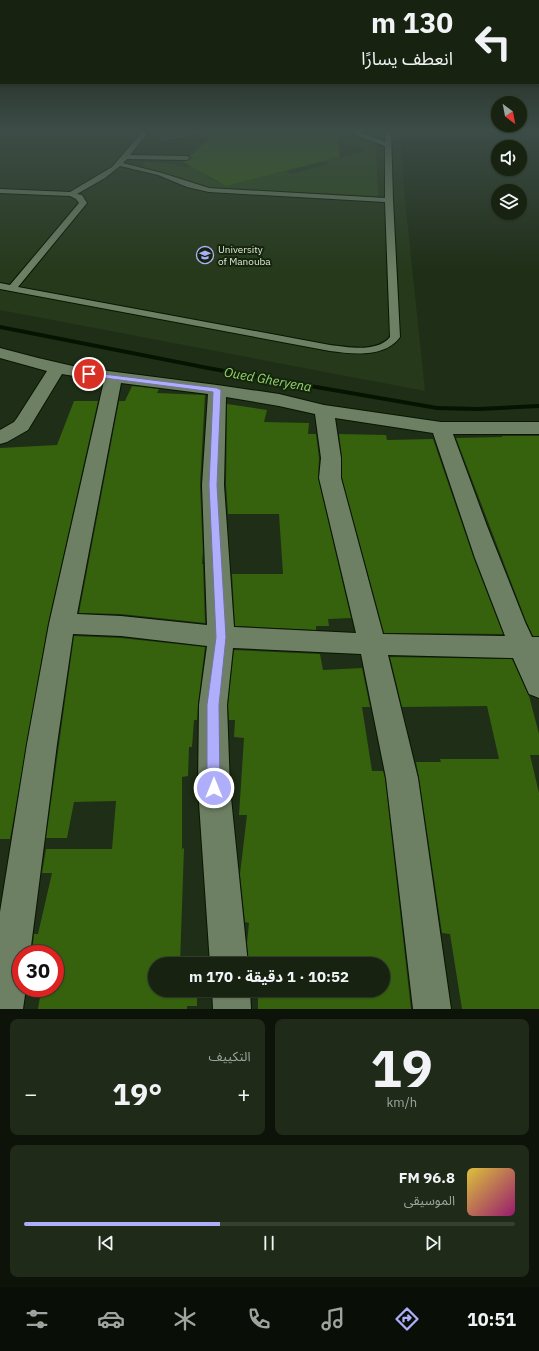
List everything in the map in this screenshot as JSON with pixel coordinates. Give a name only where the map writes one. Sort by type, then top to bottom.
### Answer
[{"type":"street","points":[[0,353],[77,372],[217,390],[291,402],[324,411],[441,428],[539,428]]},
{"type":"street","points":[[0,438],[21,426],[57,368]]},
{"type":"street","points":[[4,1009],[41,752],[62,624],[114,376]]},
{"type":"street","points":[[217,390],[213,485],[221,637],[213,705],[214,788],[228,957]]},
{"type":"street","points":[[324,411],[331,458],[330,478],[372,644],[402,778],[432,1009]]},
{"type":"street","points":[[441,428],[473,520],[531,647],[539,686]]},
{"type":"street","points":[[62,624],[121,626],[221,637],[372,644],[531,647]]},
{"type":"street","points":[[231,997],[232,1009]]},
{"type":"lane","points":[[71,194],[82,186],[98,178]]},
{"type":"lane","points":[[171,178],[209,190],[389,200]]},
{"type":"lane","points":[[0,286],[330,348],[352,350],[372,349],[389,344],[395,337],[389,178]]},
{"type":"lane","points":[[0,191],[71,194],[79,197],[83,202],[12,288]]},
{"type":"shaded area","name":"University of Manouba","points":[[0,178],[403,178],[425,391],[0,310]]},
{"type":"shaded area","points":[[174,178],[209,178],[226,186],[258,178],[377,178],[378,196],[205,188]]},
{"type":"building","points":[[212,178],[257,178],[226,186]]},
{"type":"building","points":[[132,386],[159,389],[157,393],[205,395],[200,485],[205,623],[121,614],[79,613],[119,401],[125,401]]},
{"type":"building","points":[[74,401],[98,401],[48,624],[10,839],[0,839],[0,448],[57,445]]},
{"type":"building","points":[[227,404],[267,410],[264,422],[309,423],[308,434],[316,434],[319,458],[318,478],[351,618],[328,619],[329,626],[316,626],[316,630],[235,626],[232,574],[283,574],[279,514],[228,514],[226,485]]},
{"type":"building","points":[[339,434],[386,435],[387,440],[433,439],[474,559],[503,634],[384,633],[342,478],[342,458]]},
{"type":"building","points":[[539,436],[539,636],[533,636],[526,621],[456,438]]},
{"type":"building","points":[[74,636],[121,638],[205,647],[197,720],[194,720],[192,747],[189,747],[188,776],[182,777],[182,849],[184,848],[180,957],[148,957],[148,997],[197,997],[197,1006],[187,1006],[187,1009],[38,1009],[40,997],[64,997],[64,945],[33,945],[34,934],[38,934],[52,873],[42,873],[46,849],[112,849],[116,801],[74,802],[67,838],[46,838]]},
{"type":"building","points":[[234,650],[320,654],[323,670],[362,668],[370,707],[362,707],[372,771],[383,771],[385,778],[411,1009],[258,1009],[258,997],[390,997],[390,957],[248,957],[247,943],[249,923],[245,922],[240,874],[247,815],[239,815],[244,738],[234,737],[235,720],[229,720],[228,705]]},
{"type":"building","points":[[390,657],[512,659],[529,696],[539,734],[539,755],[530,755],[539,793],[539,1009],[462,1009],[450,934],[442,933],[416,762],[441,762],[440,759],[499,759],[487,706],[402,707]]},
{"type":"waterway","name":"Oued Gheryena","points":[[0,327],[213,369],[437,408],[478,409],[539,406]]},
{"type":"place","name":"University of Manouba","points":[[205,255]]},
{"type":"route","points":[[89,374],[217,390],[213,485],[221,637],[213,705],[214,788]]}]
